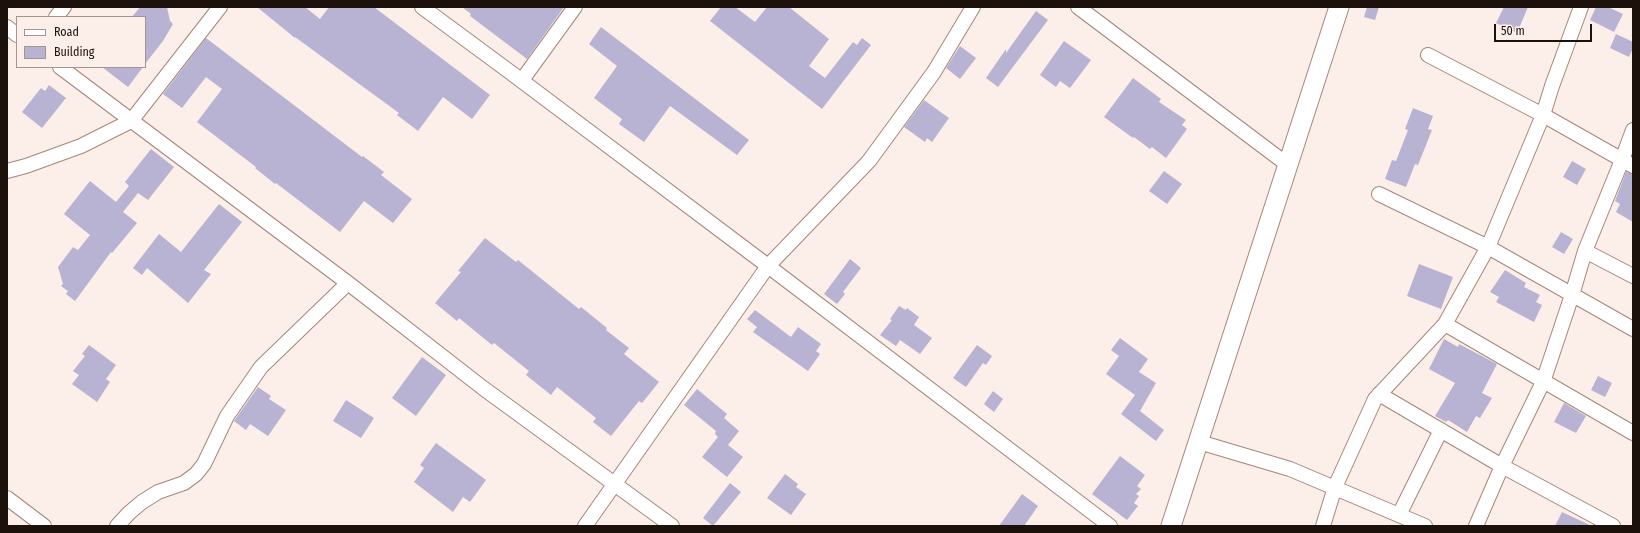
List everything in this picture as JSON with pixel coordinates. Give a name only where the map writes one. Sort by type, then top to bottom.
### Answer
[{"type":"street","points":[[57,16],[64,7]]},
{"type":"street","points":[[422,7],[522,80],[1110,526]]},
{"type":"street","points":[[522,80],[575,7]]},
{"type":"street","points":[[585,526],[768,266],[869,161],[934,72],[973,7]]},
{"type":"street","points":[[1078,7],[1288,165]]},
{"type":"street","points":[[1171,526],[1340,7]]},
{"type":"street","points":[[1323,526],[1335,487],[1375,400],[1445,324],[1488,247],[1543,114],[1581,7]]},
{"type":"street","points":[[7,171],[26,166],[81,146],[131,121],[215,9]]},
{"type":"street","points":[[7,27],[16,34]]},
{"type":"street","points":[[1428,55],[1543,114],[1628,163]]},
{"type":"street","points":[[61,68],[348,283],[483,388],[672,526]]},
{"type":"street","points":[[1476,526],[1502,466],[1543,382],[1585,251],[1628,163],[1633,130]]},
{"type":"street","points":[[1380,194],[1488,247],[1633,329]]},
{"type":"street","points":[[1585,251],[1633,276]]},
{"type":"street","points":[[117,526],[142,502],[158,492],[184,483],[196,474],[204,464],[227,416],[261,367],[348,283]]},
{"type":"street","points":[[1445,324],[1633,433]]},
{"type":"street","points":[[1379,394],[1502,466],[1613,526]]},
{"type":"street","points":[[1399,515],[1441,430]]},
{"type":"street","points":[[1199,442],[1290,469],[1425,526]]},
{"type":"street","points":[[7,498],[44,526]]},
{"type":"building","points":[[140,7],[167,7],[170,21],[173,24],[163,41],[146,63],[146,16],[133,16]]},
{"type":"building","points":[[257,7],[305,7],[320,19],[329,7],[374,7],[490,95],[472,119],[443,97],[418,131],[397,115],[399,113],[295,38]]},
{"type":"building","points":[[462,7],[564,7],[527,59],[470,16],[471,14]]},
{"type":"building","points":[[721,7],[735,7],[755,22],[767,7],[789,7],[829,39],[809,66],[825,78],[853,42],[857,45],[862,38],[871,45],[822,109],[710,21]]},
{"type":"building","points":[[1367,7],[1379,7],[1375,20],[1364,17]]},
{"type":"building","points":[[1504,7],[1528,7],[1517,33],[1496,23]]},
{"type":"building","points":[[1596,7],[1608,7],[1623,14],[1614,32],[1590,20]]},
{"type":"building","points":[[1036,11],[1048,20],[998,87],[986,78],[1006,49],[1006,53]]},
{"type":"building","points":[[601,27],[749,140],[737,155],[670,106],[644,142],[619,124],[622,119],[594,98],[617,66],[589,44]]},
{"type":"building","points":[[1616,34],[1633,42],[1633,48],[1629,57],[1610,48]]},
{"type":"building","points":[[206,38],[362,157],[363,156],[384,172],[381,175],[412,199],[393,223],[364,201],[340,232],[276,183],[275,184],[255,168],[256,167],[197,122],[222,89],[206,77],[182,108],[163,94]]},
{"type":"building","points":[[1064,41],[1091,60],[1070,88],[1060,81],[1056,87],[1040,75]]},
{"type":"building","points":[[960,46],[976,58],[960,79],[946,68]]},
{"type":"building","points":[[103,68],[142,68],[128,87]]},
{"type":"building","points":[[1133,78],[1161,99],[1159,102],[1186,120],[1182,125],[1187,129],[1166,158],[1152,147],[1150,149],[1134,137],[1133,138],[1104,117]]},
{"type":"building","points":[[49,85],[66,98],[42,128],[22,112],[41,88],[45,91]]},
{"type":"building","points":[[924,100],[949,118],[932,142],[927,138],[925,142],[904,127]]},
{"type":"building","points":[[1413,108],[1433,116],[1428,129],[1432,130],[1418,165],[1415,164],[1406,187],[1385,179],[1392,160],[1396,161],[1408,130],[1405,129]]},
{"type":"building","points":[[151,149],[174,167],[148,200],[138,193],[123,212],[137,223],[112,253],[111,252],[75,301],[66,294],[68,291],[61,286],[63,284],[58,267],[73,247],[78,250],[90,235],[64,214],[90,181],[116,202],[129,186],[125,182]]},
{"type":"building","points":[[1572,161],[1586,169],[1577,185],[1563,177]]},
{"type":"building","points":[[1164,171],[1182,184],[1167,204],[1149,191]]},
{"type":"building","points":[[1626,172],[1633,174],[1633,222],[1616,212],[1620,204],[1615,201]]},
{"type":"building","points":[[219,204],[242,222],[204,270],[211,274],[188,303],[147,268],[142,275],[133,268],[159,234],[181,252]]},
{"type":"building","points":[[1561,232],[1573,239],[1564,254],[1552,247]]},
{"type":"building","points":[[485,238],[516,262],[518,260],[579,309],[581,307],[607,328],[606,330],[629,348],[624,354],[659,382],[642,403],[639,401],[611,436],[593,422],[596,418],[557,387],[551,395],[526,375],[529,371],[494,343],[492,345],[459,318],[457,321],[435,303],[461,272],[458,271]]},
{"type":"building","points":[[850,259],[861,268],[843,292],[845,294],[837,304],[824,294]]},
{"type":"building","points":[[1419,264],[1453,277],[1441,309],[1407,296]]},
{"type":"building","points":[[1505,270],[1526,283],[1524,287],[1540,295],[1536,302],[1542,305],[1534,322],[1496,302],[1499,297],[1490,292]]},
{"type":"building","points":[[899,306],[906,310],[907,308],[919,317],[914,325],[932,338],[920,354],[900,340],[896,346],[880,335],[892,320],[890,319]]},
{"type":"building","points":[[755,310],[791,337],[798,327],[821,344],[816,351],[820,354],[808,371],[753,332],[757,327],[747,319]]},
{"type":"building","points":[[1120,338],[1148,359],[1139,372],[1156,383],[1140,411],[1164,430],[1156,441],[1121,414],[1135,395],[1106,374],[1119,356],[1111,350]]},
{"type":"building","points":[[1444,339],[1458,347],[1459,344],[1497,364],[1482,393],[1492,398],[1480,418],[1476,416],[1467,432],[1448,420],[1446,422],[1435,416],[1455,383],[1429,369]]},
{"type":"building","points":[[89,345],[116,365],[106,379],[110,382],[97,402],[72,384],[79,375],[73,371],[85,356],[82,354]]},
{"type":"building","points":[[977,345],[992,356],[986,365],[983,363],[966,387],[953,378]]},
{"type":"building","points":[[422,357],[446,375],[416,416],[392,398]]},
{"type":"building","points":[[1598,376],[1612,383],[1605,397],[1591,390]]},
{"type":"building","points":[[258,387],[271,396],[269,399],[286,410],[268,436],[250,424],[246,430],[234,421]]},
{"type":"building","points":[[697,389],[727,414],[724,418],[739,431],[728,445],[743,457],[727,477],[702,457],[718,437],[715,434],[716,431],[684,405]]},
{"type":"building","points":[[993,391],[1003,399],[994,412],[984,404]]},
{"type":"building","points":[[346,400],[374,418],[361,438],[333,421]]},
{"type":"building","points":[[1564,403],[1586,416],[1576,433],[1554,422]]},
{"type":"building","points":[[436,443],[486,480],[470,502],[463,497],[453,512],[414,482],[424,468],[420,465]]},
{"type":"building","points":[[1120,456],[1145,475],[1137,486],[1141,489],[1136,494],[1139,496],[1134,503],[1138,506],[1127,520],[1092,494]]},
{"type":"building","points":[[785,474],[798,484],[796,487],[806,494],[791,515],[767,498]]},
{"type":"building","points":[[730,483],[741,492],[713,526],[703,518]]},
{"type":"building","points":[[1022,494],[1038,506],[1024,526],[999,526]]},
{"type":"building","points":[[1562,512],[1592,526],[1555,526]]}]
